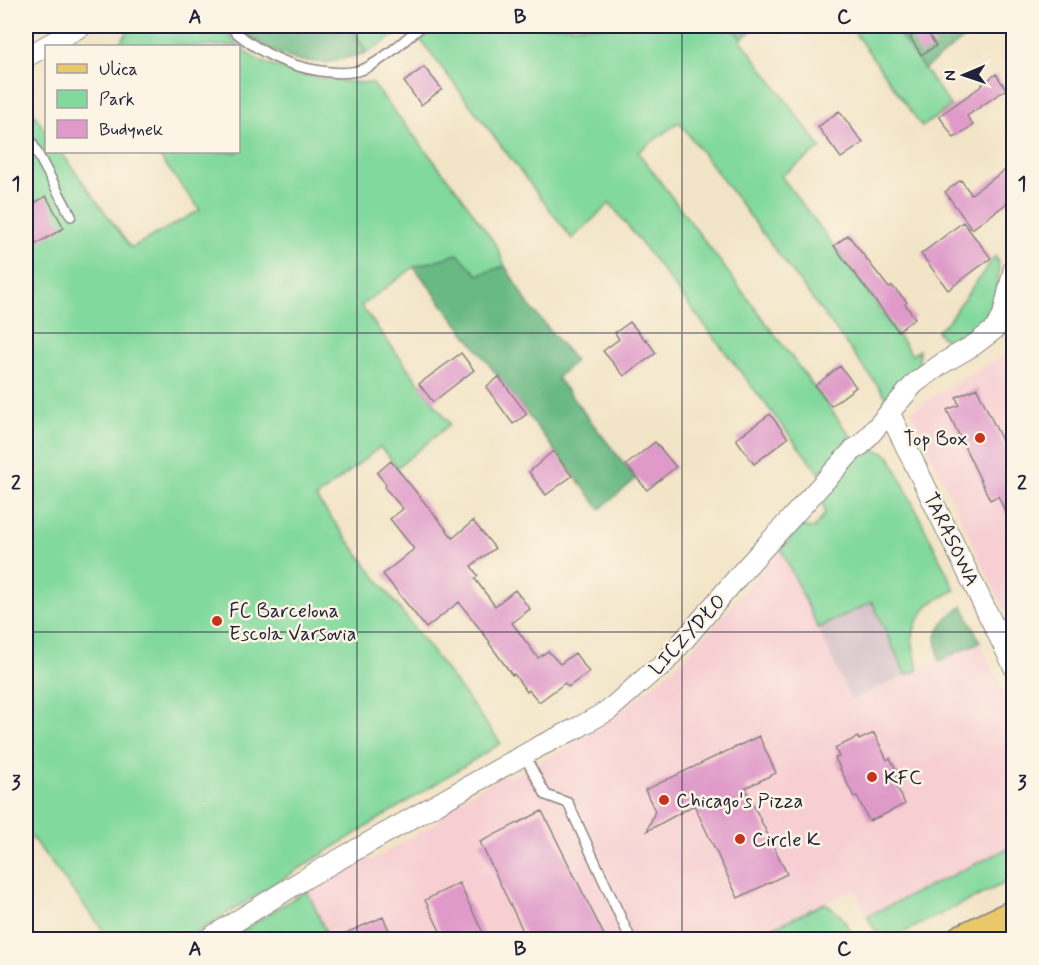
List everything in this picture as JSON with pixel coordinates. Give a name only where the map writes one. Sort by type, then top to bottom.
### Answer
[{"type":"main road","points":[[962,939],[1014,915]]},
{"type":"street","points":[[48,45],[82,26]]},
{"type":"street","points":[[26,57],[45,46]]},
{"type":"street","name":"LICZYDŁO","points":[[206,939],[306,878],[524,754],[579,728],[609,710],[652,672],[661,667],[742,572],[854,449],[861,446],[915,383],[995,330],[1003,315],[1014,268]]},
{"type":"street","name":"TARASOWA","points":[[890,412],[1014,667]]},
{"type":"lane","points":[[229,26],[250,44],[274,57],[296,65],[334,73],[366,69],[422,26]]},
{"type":"lane","points":[[26,132],[71,216]]},
{"type":"lane","points":[[524,754],[546,795],[568,803],[632,939]]},
{"type":"shaded area","points":[[1004,355],[1014,375],[1013,629],[911,412]]},
{"type":"shaded area","points":[[781,549],[851,699],[980,642],[1013,714],[1013,846],[867,916],[854,889],[749,939],[329,940],[307,890],[368,855],[371,861],[439,821],[435,814],[503,775],[511,776],[560,751],[612,719],[684,659]]},
{"type":"shaded area","points":[[872,602],[906,675],[851,700],[818,628]]},
{"type":"green space","name":"FC Barcelona Escola Varsovia","points":[[132,26],[220,26],[238,45],[118,45]]},
{"type":"green space","points":[[238,26],[351,26],[367,53],[326,63],[295,60],[251,38]]},
{"type":"green space","points":[[351,26],[409,26],[367,53]]},
{"type":"green space","points":[[435,26],[731,26],[821,148],[781,176],[858,278],[912,355],[919,350],[917,368],[905,377],[887,398],[679,122],[638,152],[852,438],[819,473],[610,203],[572,239],[420,39]]},
{"type":"green space","points":[[731,26],[758,26],[741,39]]},
{"type":"green space","points":[[850,26],[893,26],[951,106],[922,127]]},
{"type":"green space","points":[[893,26],[980,26],[924,69]]},
{"type":"green space","name":"FC Barcelona Escola Varsovia","points":[[240,47],[257,59],[288,71],[343,81],[372,83],[457,190],[496,245],[505,266],[478,275],[457,254],[414,267],[361,306],[450,424],[398,467],[380,447],[316,498],[501,743],[186,939],[110,939],[26,830],[26,102],[45,130],[45,153],[62,153],[131,248],[200,210],[157,153],[240,153]]},
{"type":"green space","points":[[458,254],[478,275],[505,266],[528,304],[575,361],[557,378],[636,479],[600,509],[414,267]]},
{"type":"green space","points":[[995,256],[999,273],[994,300],[986,319],[970,336],[960,342],[953,343],[942,338],[937,331],[948,321]]},
{"type":"green space","points":[[874,450],[890,457],[955,590],[929,604],[916,623],[912,639],[918,670],[906,675],[872,602],[818,628],[781,549],[802,526],[813,529],[825,514],[821,494],[858,456]]},
{"type":"green space","points":[[963,606],[980,642],[939,661],[936,636],[947,617]]},
{"type":"green space","points":[[1013,846],[1013,879],[890,939],[878,933],[867,916]]},
{"type":"green space","points":[[307,890],[329,939],[229,939]]},
{"type":"green space","points":[[825,903],[840,915],[856,939],[749,939]]},
{"type":"building","points":[[925,28],[936,46],[921,55],[910,37]]},
{"type":"building","points":[[424,67],[442,89],[421,105],[404,82]]},
{"type":"building","points":[[996,74],[1006,89],[967,116],[973,125],[954,138],[939,116]]},
{"type":"building","points":[[839,111],[863,143],[841,158],[818,127]]},
{"type":"building","points":[[1014,164],[1014,198],[972,229],[945,192],[961,180],[971,194]]},
{"type":"building","points":[[46,196],[64,228],[26,250],[26,208]]},
{"type":"building","points":[[963,222],[991,258],[948,290],[921,254]]},
{"type":"building","points":[[848,235],[889,288],[892,286],[907,302],[905,304],[915,318],[898,331],[834,246]]},
{"type":"building","points":[[630,322],[656,353],[624,376],[603,351],[619,339],[615,333]]},
{"type":"building","points":[[461,353],[474,370],[433,402],[419,384]]},
{"type":"building","points":[[840,366],[856,387],[831,406],[815,386]]},
{"type":"building","points":[[499,377],[527,414],[513,424],[486,387]]},
{"type":"building","name":"Top Box","points":[[977,388],[1014,466],[1014,530],[998,496],[990,500],[947,410],[959,405],[956,397]]},
{"type":"building","points":[[770,414],[788,438],[754,464],[736,439]]},
{"type":"building","points":[[655,442],[676,467],[647,490],[626,465]]},
{"type":"building","points":[[553,451],[572,476],[546,495],[529,472]]},
{"type":"building","points":[[391,461],[453,538],[473,521],[495,548],[471,566],[478,576],[475,579],[495,606],[515,590],[530,609],[512,623],[538,658],[548,651],[560,664],[575,653],[589,672],[568,687],[565,683],[539,702],[529,690],[527,692],[514,674],[512,675],[459,602],[426,628],[383,574],[414,549],[390,519],[403,509],[385,488],[386,484],[377,473]]},
{"type":"building","name":"KFC","points":[[874,733],[887,760],[890,758],[899,775],[893,778],[905,804],[869,821],[857,796],[854,797],[835,758],[839,757],[835,748],[858,737],[859,740]]},
{"type":"building","points":[[759,736],[776,773],[745,788],[787,874],[738,898],[694,805],[647,831],[655,811],[645,790]]},
{"type":"building","points":[[542,811],[606,939],[527,939],[480,842]]},
{"type":"building","points":[[459,883],[486,939],[444,939],[425,900]]},
{"type":"building","points":[[383,917],[393,939],[332,939]]},
{"type":"place","name":"Top Box","points":[[980,438]]},
{"type":"place","name":"FC Barcelona Escola Varsovia","points":[[217,621]]},
{"type":"place","name":"KFC","points":[[872,777]]},
{"type":"place","name":"Chicago's Pizza","points":[[664,800]]},
{"type":"place","name":"Circle K","points":[[740,839]]}]
